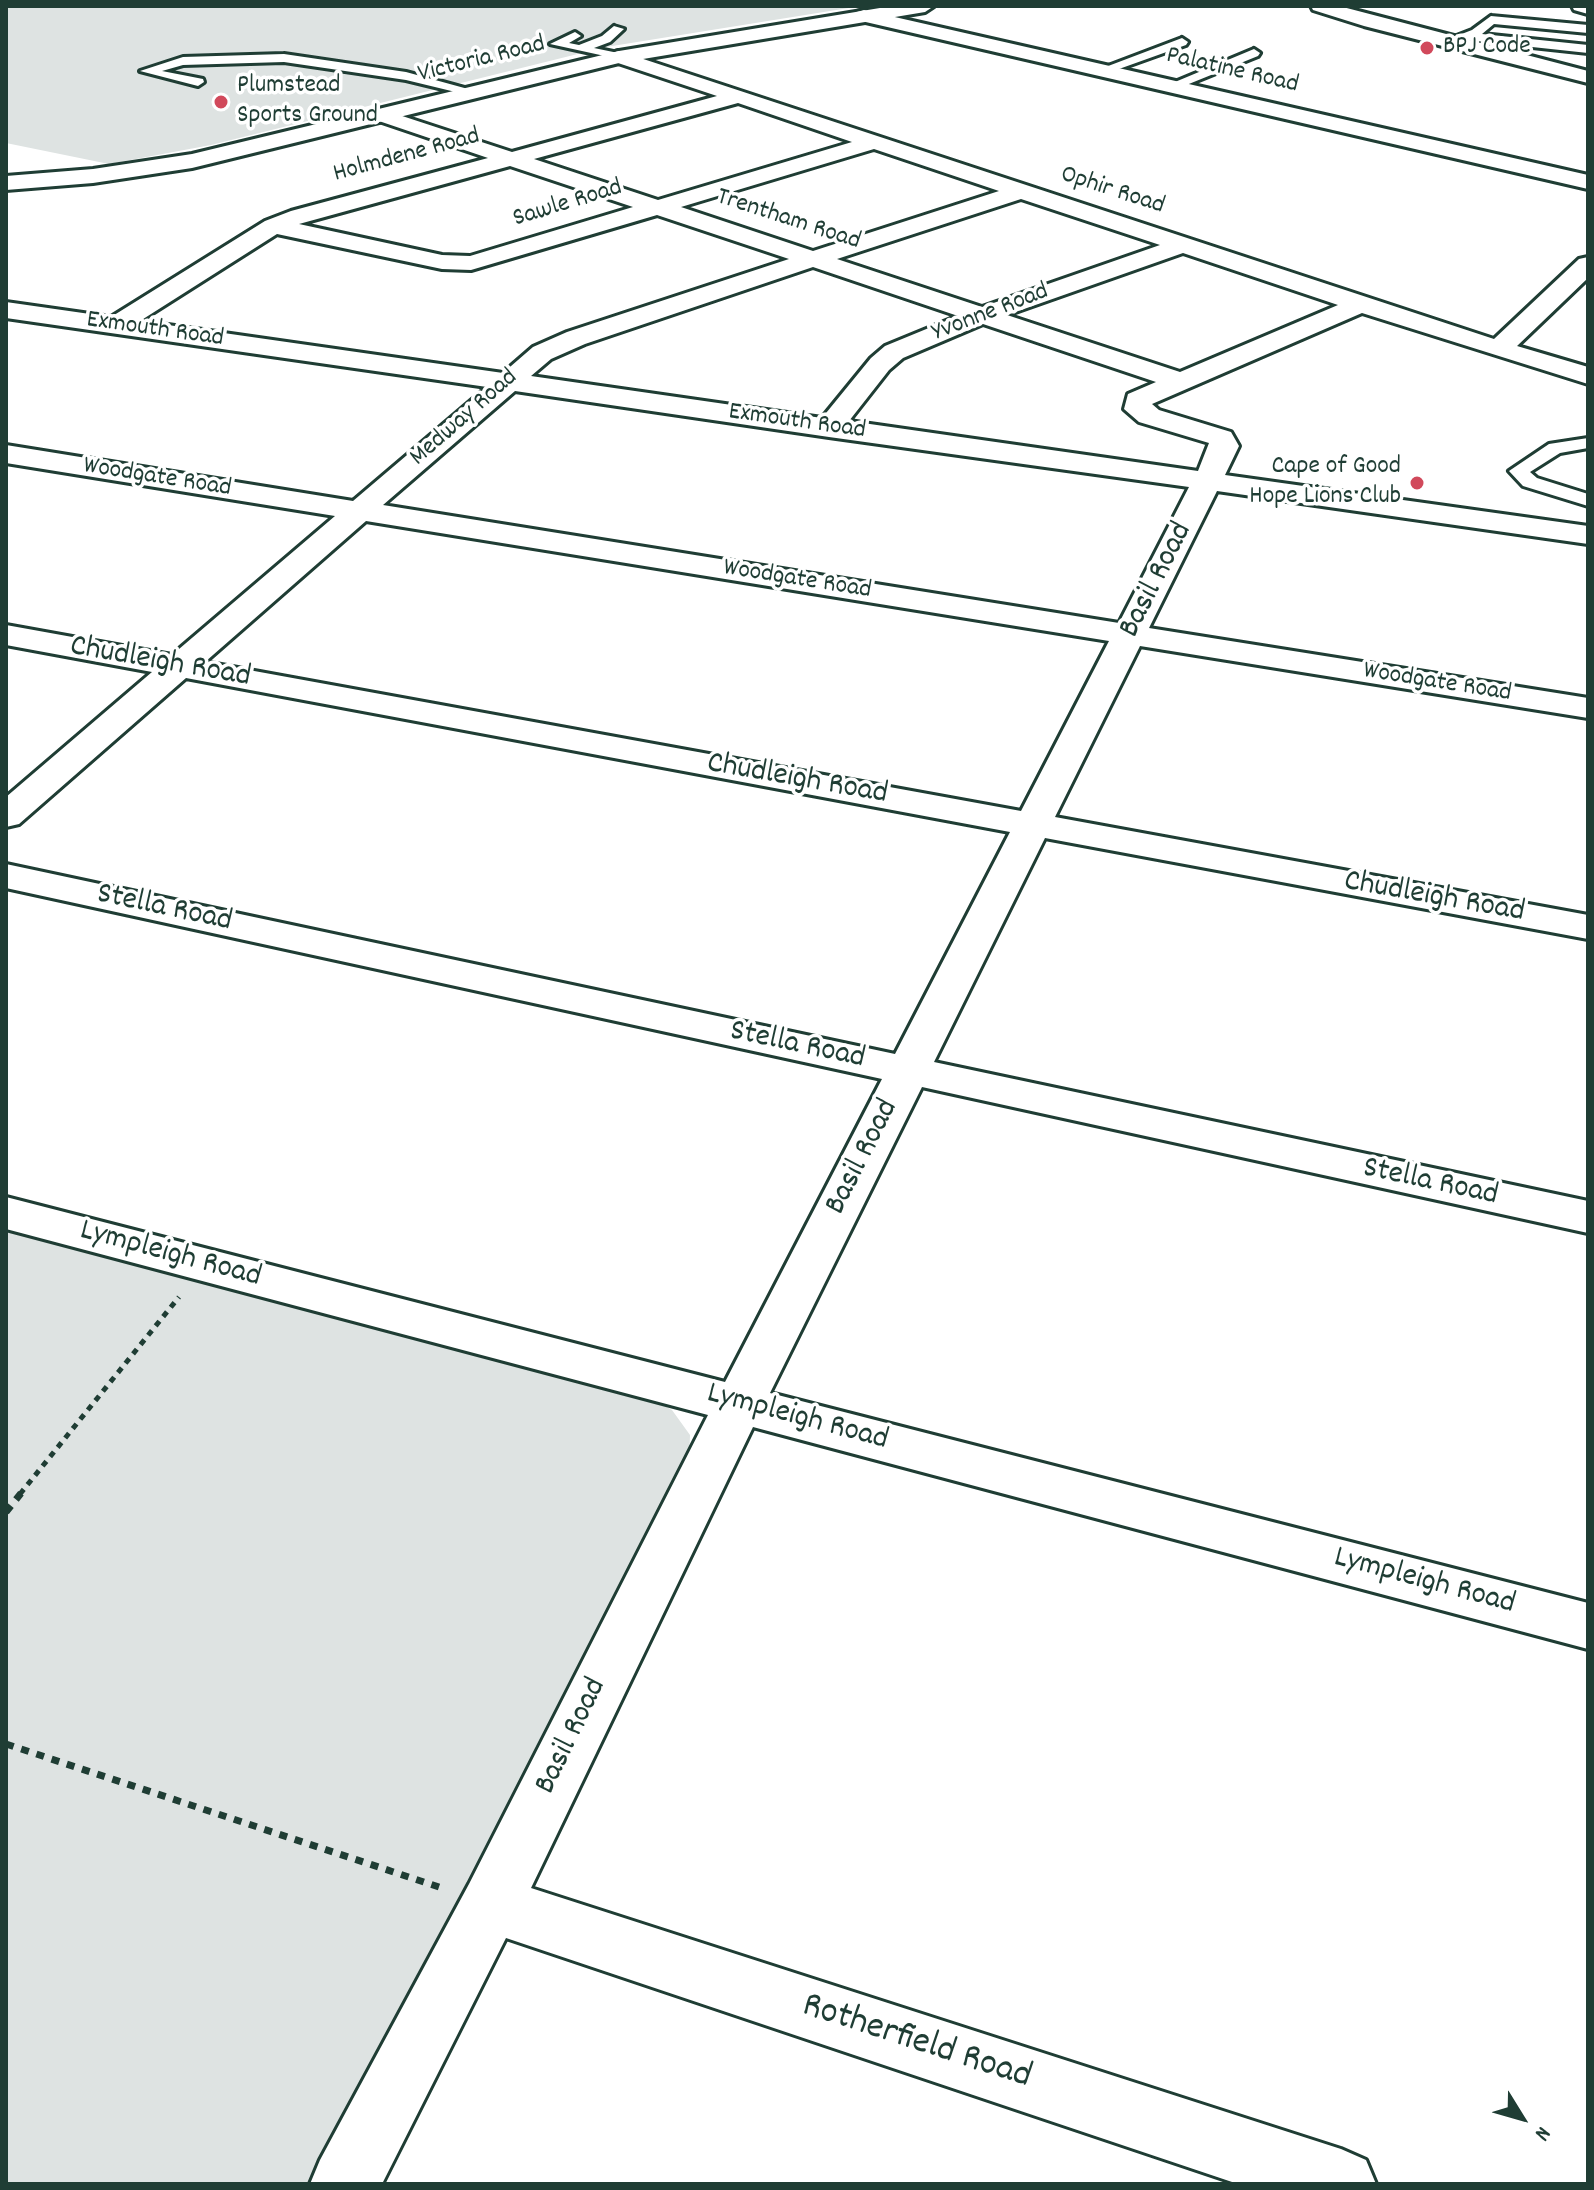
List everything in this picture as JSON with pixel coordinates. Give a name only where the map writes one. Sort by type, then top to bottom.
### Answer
[{"type":"street","name":"Victoria Road","points":[[6,183],[167,166],[619,57],[925,6]]},
{"type":"street","points":[[1320,6],[1456,39],[1588,77]]},
{"type":"street","points":[[1581,6],[1588,8]]},
{"type":"street","name":"Palatine Road","points":[[864,16],[1588,182]]},
{"type":"street","name":"Ophir Road","points":[[619,57],[1588,376]]},
{"type":"street","name":"Holmdene Road","points":[[115,326],[273,226],[314,211],[738,97]]},
{"type":"street","name":"Trentham Road","points":[[380,115],[1179,381]]},
{"type":"street","name":"Sawle Road","points":[[273,226],[464,264],[875,142]]},
{"type":"street","name":"Medway Road","points":[[6,816],[542,353],[813,259],[1022,191]]},
{"type":"street","name":"Yvonne Road","points":[[829,428],[886,358],[983,315],[1183,245]]},
{"type":"street","points":[[1499,349],[1586,268]]},
{"type":"street","name":"Basil Road","points":[[345,2184],[491,1904],[739,1404],[1225,446],[1221,438],[1201,429],[1149,416],[1136,404],[1142,397],[1362,304]]},
{"type":"street","name":"Exmouth Road","points":[[6,310],[1588,535]]},
{"type":"street","name":"Woodgate Road","points":[[6,454],[1588,708]]},
{"type":"street","name":"Chudleigh Road","points":[[6,635],[1588,927]]},
{"type":"street","name":"Stella Road","points":[[6,876],[1588,1217]]},
{"type":"street","name":"Lympleigh Road","points":[[6,1213],[1588,1626]]},
{"type":"street","name":"Rotherfield Road","points":[[491,1904],[1341,2184]]},
{"type":"lane","points":[[1456,39],[1494,20],[1588,29]]},
{"type":"lane","points":[[583,48],[606,39],[618,29]]},
{"type":"lane","points":[[575,36],[556,44],[619,57]]},
{"type":"lane","points":[[1456,39],[1588,49]]},
{"type":"lane","points":[[1101,71],[1182,42]]},
{"type":"lane","points":[[1169,87],[1254,53]]},
{"type":"lane","points":[[198,82],[146,71],[183,61],[284,58],[406,76],[472,92]]},
{"type":"lane","points":[[1588,443],[1555,448],[1518,471],[1523,479],[1530,482],[1588,500]]},
{"type":"path","points":[[6,1512],[205,1265]]},
{"type":"path","points":[[6,1744],[491,1904]]},
{"type":"shaded area","name":"Plumstead Sports Ground","points":[[6,6],[861,6],[606,47],[211,145],[109,164],[6,143]]},
{"type":"shaded area","points":[[6,1230],[656,1401],[672,1410],[690,1435],[689,1463],[312,2184],[6,2184]]},
{"type":"place","name":"BPJ Code","points":[[1427,48]]},
{"type":"place","name":"Plumstead Sports Ground","points":[[221,102]]},
{"type":"place","name":"Cape of Good Hope Lions Club","points":[[1417,483]]}]
